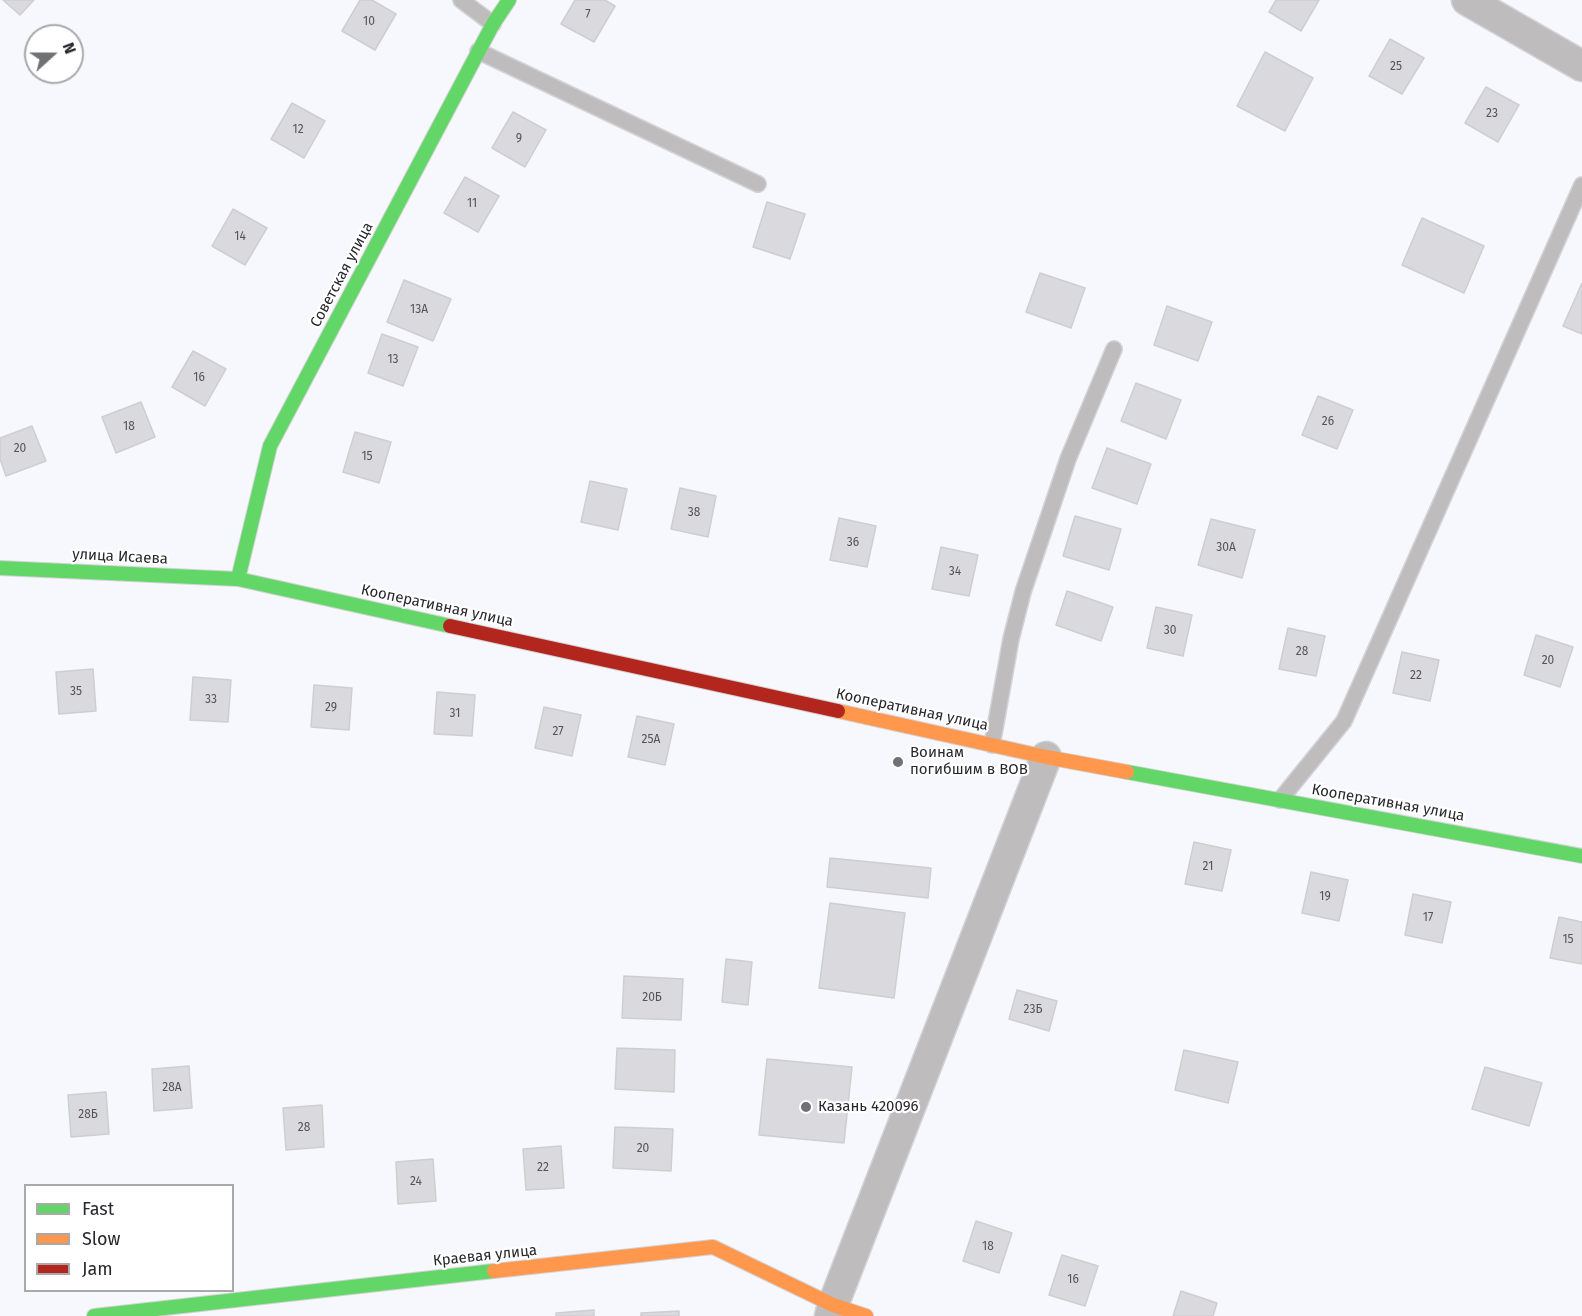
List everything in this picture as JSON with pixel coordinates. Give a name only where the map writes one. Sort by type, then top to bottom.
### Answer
[{"type":"street","name":"Советская улица","points":[[238,579],[270,446],[478,51],[509,0]]},
{"type":"street","points":[[1467,0],[1582,66]]},
{"type":"street","name":"улица Исаева","points":[[0,567],[238,579]]},
{"type":"street","name":"Кооперативная улица","points":[[238,579],[1046,757],[1582,856]]},
{"type":"street","points":[[832,1310],[1046,757]]},
{"type":"street","name":"Краевая улица","points":[[94,1316],[712,1247],[832,1310],[866,1316]]},
{"type":"lane","points":[[461,0],[493,24]]},
{"type":"lane","points":[[478,51],[758,184]]},
{"type":"lane","points":[[1280,800],[1344,721],[1582,185]]},
{"type":"lane","points":[[992,744],[1011,639],[1023,592],[1068,459],[1114,349]]},
{"type":"building","points":[[3,0],[34,0],[20,15]]},
{"type":"building","points":[[360,0],[372,0],[396,14],[375,50],[342,31]]},
{"type":"building","points":[[575,0],[605,0],[615,6],[594,42],[561,24]]},
{"type":"building","points":[[1276,0],[1319,0],[1301,31],[1269,12]]},
{"type":"building","points":[[1390,39],[1424,58],[1402,94],[1369,76]]},
{"type":"building","points":[[1265,52],[1313,78],[1285,131],[1237,106]]},
{"type":"building","points":[[1486,87],[1519,105],[1498,142],[1465,123]]},
{"type":"building","points":[[292,103],[325,121],[304,158],[271,139]]},
{"type":"building","points":[[513,112],[546,130],[525,167],[492,148]]},
{"type":"building","points":[[465,177],[499,196],[478,232],[444,213]]},
{"type":"building","points":[[767,202],[805,214],[790,259],[753,247]]},
{"type":"building","points":[[233,209],[267,228],[245,265],[212,246]]},
{"type":"building","points":[[1422,218],[1484,246],[1464,293],[1402,265]]},
{"type":"building","points":[[1040,273],[1085,288],[1071,328],[1026,312]]},
{"type":"building","points":[[404,280],[451,299],[433,341],[387,322]]},
{"type":"building","points":[[1582,283],[1582,334],[1563,326]]},
{"type":"building","points":[[1167,306],[1212,322],[1198,361],[1154,345]]},
{"type":"building","points":[[382,334],[418,347],[403,386],[368,373]]},
{"type":"building","points":[[193,351],[226,369],[205,406],[172,387]]},
{"type":"building","points":[[1136,383],[1181,400],[1166,439],[1121,421]]},
{"type":"building","points":[[1318,396],[1353,410],[1337,449],[1302,435]]},
{"type":"building","points":[[141,402],[155,437],[116,453],[102,417]]},
{"type":"building","points":[[32,426],[46,461],[6,476],[0,459],[0,438]]},
{"type":"building","points":[[355,432],[391,442],[379,483],[343,472]]},
{"type":"building","points":[[1107,448],[1151,464],[1137,504],[1092,488]]},
{"type":"building","points":[[590,481],[627,489],[618,530],[581,522]]},
{"type":"building","points":[[680,488],[716,496],[708,537],[671,529]]},
{"type":"building","points":[[1075,516],[1121,529],[1109,570],[1063,556]]},
{"type":"building","points":[[839,518],[876,526],[867,567],[830,560]]},
{"type":"building","points":[[1211,519],[1255,530],[1242,578],[1198,565]]},
{"type":"building","points":[[941,547],[978,555],[969,596],[932,589]]},
{"type":"building","points":[[1067,591],[1113,607],[1101,641],[1056,625]]},
{"type":"building","points":[[1156,607],[1192,615],[1183,656],[1147,648]]},
{"type":"building","points":[[1288,628],[1325,636],[1316,676],[1279,669]]},
{"type":"building","points":[[1536,635],[1573,647],[1560,687],[1524,675]]},
{"type":"building","points":[[1402,652],[1439,660],[1430,701],[1393,693]]},
{"type":"building","points":[[93,669],[96,711],[59,714],[56,672]]},
{"type":"building","points":[[193,677],[231,680],[228,722],[190,720]]},
{"type":"building","points":[[314,685],[352,688],[349,730],[311,727]]},
{"type":"building","points":[[437,692],[475,695],[472,736],[434,734]]},
{"type":"building","points":[[544,707],[581,715],[572,756],[535,748]]},
{"type":"building","points":[[637,716],[674,724],[665,765],[628,757]]},
{"type":"building","points":[[1194,842],[1231,850],[1222,891],[1185,884]]},
{"type":"building","points":[[830,858],[931,868],[928,898],[827,887]]},
{"type":"building","points":[[1311,872],[1348,880],[1339,921],[1302,913]]},
{"type":"building","points":[[1413,894],[1451,902],[1442,943],[1405,935]]},
{"type":"building","points":[[830,903],[905,913],[894,998],[819,988]]},
{"type":"building","points":[[1559,917],[1582,922],[1582,964],[1550,958]]},
{"type":"building","points":[[726,959],[752,962],[748,1005],[722,1002]]},
{"type":"building","points":[[624,976],[683,979],[681,1020],[622,1018]]},
{"type":"building","points":[[1017,990],[1057,1001],[1049,1031],[1009,1019]]},
{"type":"building","points":[[617,1048],[675,1050],[674,1092],[615,1089]]},
{"type":"building","points":[[1184,1050],[1238,1062],[1228,1103],[1175,1090]]},
{"type":"building","points":[[767,1059],[852,1067],[844,1143],[759,1135]]},
{"type":"building","points":[[189,1066],[192,1108],[154,1111],[152,1069]]},
{"type":"building","points":[[1485,1067],[1542,1083],[1529,1126],[1472,1109]]},
{"type":"building","points":[[106,1092],[109,1134],[71,1137],[68,1095]]},
{"type":"building","points":[[322,1105],[324,1147],[286,1150],[283,1108]]},
{"type":"building","points":[[615,1127],[673,1129],[671,1171],[613,1168]]},
{"type":"building","points":[[561,1146],[564,1188],[526,1190],[523,1149]]},
{"type":"building","points":[[433,1159],[436,1201],[398,1204],[396,1162]]},
{"type":"building","points":[[976,1221],[1012,1233],[999,1273],[963,1261]]},
{"type":"building","points":[[1062,1255],[1098,1266],[1085,1306],[1049,1295]]},
{"type":"building","points":[[1181,1291],[1217,1303],[1213,1316],[1173,1316]]},
{"type":"building","points":[[594,1310],[594,1316],[556,1316],[556,1313]]},
{"type":"building","points":[[679,1311],[679,1316],[641,1316],[641,1313]]},
{"type":"traffic: fast","points":[[238,579],[270,446],[493,24],[509,0]]},
{"type":"traffic: fast","points":[[0,568],[238,579],[450,626]]},
{"type":"traffic: fast","points":[[1127,772],[1582,856]]},
{"type":"traffic: fast","points":[[94,1316],[494,1271]]},
{"type":"traffic: slow","points":[[838,711],[1046,757],[1127,772]]},
{"type":"traffic: slow","points":[[494,1271],[713,1247],[833,1305],[866,1316]]},
{"type":"traffic: jam","points":[[450,626],[838,711]]},
{"type":"place","name":"Воинам погибшим в ВОВ","points":[[898,762]]},
{"type":"place","name":"Казань 420096","points":[[806,1107]]}]
